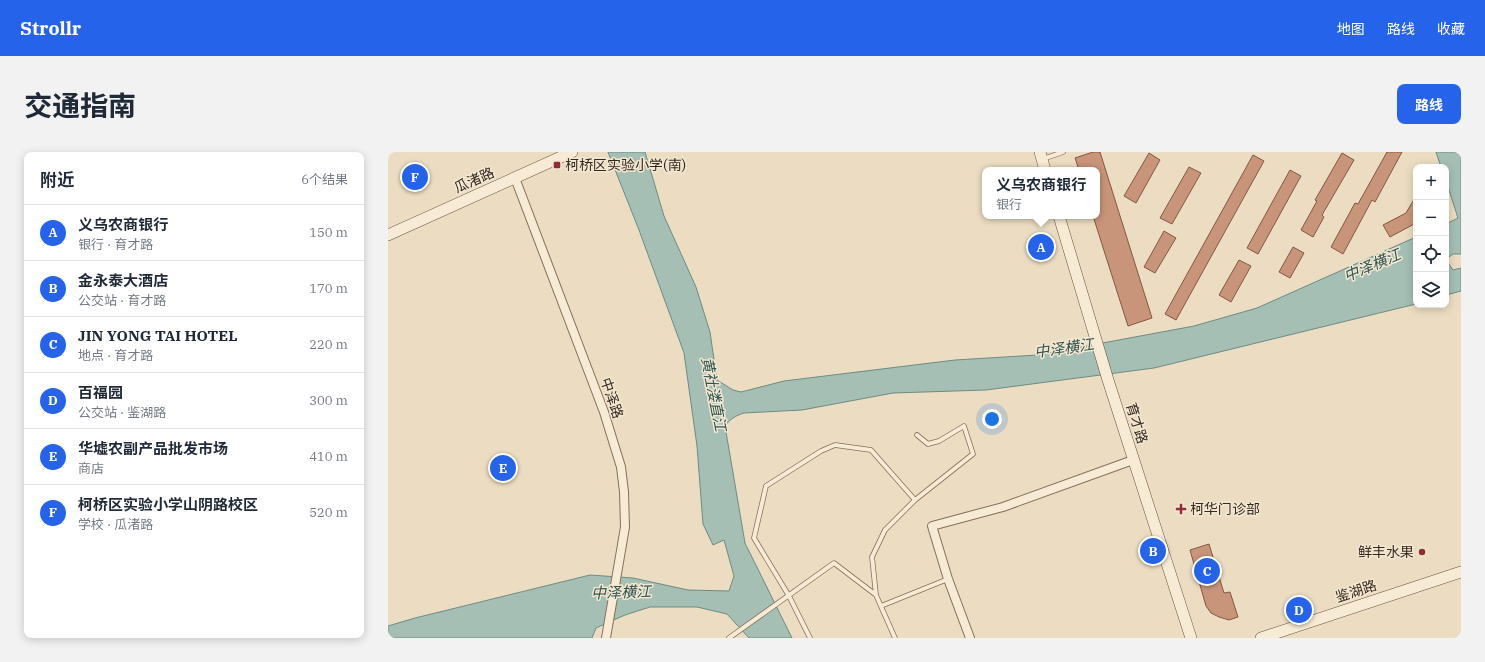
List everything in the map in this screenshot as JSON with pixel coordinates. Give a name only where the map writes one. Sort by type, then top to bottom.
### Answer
[{"type":"street","name":"瓜渚路","points":[[388,236],[572,152]]},
{"type":"street","name":"中泽路","points":[[515,178],[604,412],[621,467],[624,492],[625,527],[606,638]]},
{"type":"street","name":"育才路","points":[[1060,219],[1133,460],[1191,638]]},
{"type":"street","points":[[970,638],[948,579],[932,526],[1003,507],[1133,460]]},
{"type":"street","name":"鉴湖路","points":[[1261,638],[1461,572]]},
{"type":"lane","points":[[1043,160],[1064,152]]},
{"type":"lane","points":[[895,638],[876,595],[872,557],[885,530],[915,500],[974,454],[964,426],[939,441],[928,444],[917,435]]},
{"type":"lane","points":[[810,638],[788,596],[754,538],[766,486],[821,451],[835,445],[871,450],[915,500]]},
{"type":"lane","points":[[729,638],[834,563],[876,595]]},
{"type":"lane","points":[[881,606],[948,579]]},
{"type":"water","points":[[608,152],[645,152],[664,216],[696,287],[710,332],[717,380],[733,390],[741,392],[784,381],[955,360],[1038,355],[1194,326],[1257,308],[1413,238],[1413,305],[1154,368],[986,390],[893,393],[802,410],[744,413],[735,417],[725,426],[745,543],[792,638],[749,638],[727,614],[697,607],[650,607],[625,615],[596,628],[592,638],[388,638],[388,626],[590,575],[633,578],[688,590],[729,591],[734,576],[724,540],[713,545],[703,524],[697,446],[684,353],[639,230]]},
{"type":"water","points":[[1436,152],[1461,152],[1461,254],[1453,254],[1449,257],[1449,222],[1458,218],[1449,190],[1449,164],[1440,164]]},
{"type":"water","points":[[1449,264],[1453,270],[1461,268],[1461,291],[1449,294]]},
{"type":"building","points":[[1093,152],[1100,152],[1152,318],[1128,326],[1094,219],[1100,219],[1100,167],[1078,167],[1075,158]]},
{"type":"building","points":[[1387,152],[1402,152],[1375,202],[1372,200],[1343,254],[1331,247],[1355,203],[1358,204]]},
{"type":"building","points":[[1149,153],[1160,160],[1136,203],[1124,196]]},
{"type":"building","points":[[1342,153],[1354,160],[1322,215],[1324,217],[1313,237],[1301,230],[1317,201],[1315,200]]},
{"type":"building","points":[[1253,155],[1264,161],[1176,320],[1165,314]]},
{"type":"building","points":[[1189,167],[1201,173],[1172,224],[1160,218]]},
{"type":"building","points":[[1290,170],[1301,176],[1258,254],[1247,248]]},
{"type":"building","points":[[1413,201],[1413,225],[1390,237],[1383,225],[1406,213]]},
{"type":"building","points":[[1164,231],[1176,238],[1155,273],[1144,267]]},
{"type":"building","points":[[1293,247],[1304,253],[1290,278],[1279,272]]},
{"type":"building","points":[[1239,260],[1251,266],[1231,302],[1219,295]]},
{"type":"building","points":[[1209,544],[1224,593],[1230,592],[1238,617],[1229,620],[1211,613],[1206,606],[1190,550]]},
{"type":"place","name":"柯桥区实验小学(南)","points":[[557,165]]},
{"type":"place","name":"柯桥区实验小学山阴路校区","points":[[415,177]]},
{"type":"place","name":"义乌农商银行","points":[[1041,247]]},
{"type":"place","name":"华墟农副产品批发市场","points":[[503,468]]},
{"type":"place","name":"柯华门诊部","points":[[1181,509]]},
{"type":"place","name":"金永泰大酒店","points":[[1153,551]]},
{"type":"place","name":"鲜丰水果","points":[[1422,552]]},
{"type":"place","name":"JIN YONG TAI HOTEL","points":[[1207,571]]},
{"type":"place","name":"百福园","points":[[1299,610]]},
{"type":"water label","name":"中泽横江","points":[[1372,265]]},
{"type":"water label","name":"中泽横江","points":[[1064,348]]},
{"type":"water label","name":"黄社溇直江","points":[[714,394]]},
{"type":"water label","name":"中泽横江","points":[[621,592]]}]
